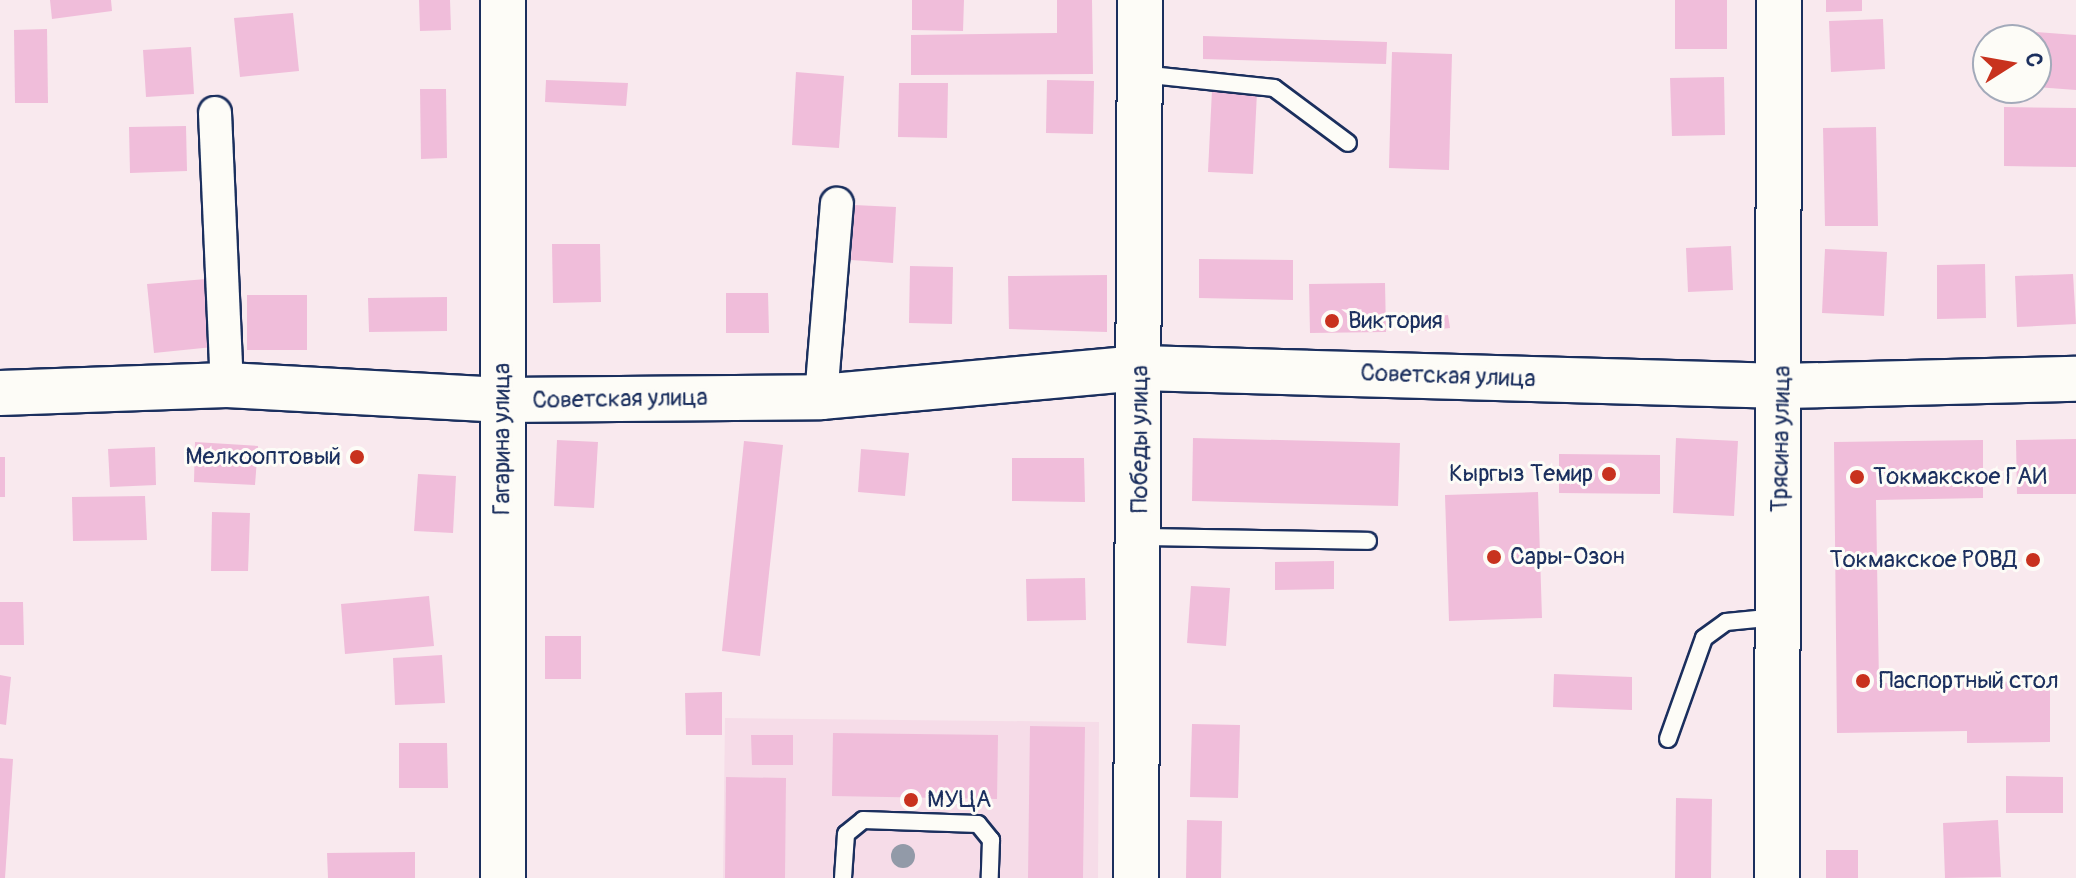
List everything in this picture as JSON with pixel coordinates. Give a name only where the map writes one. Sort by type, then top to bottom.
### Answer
[{"type":"main road","name":"Гагарина улица","points":[[503,0],[503,878]]},
{"type":"main road","name":"Победы улица","points":[[1136,878],[1140,0]]},
{"type":"main road","name":"Трясина улица","points":[[1777,878],[1783,386],[1779,0]]},
{"type":"main road","name":"Советская улица","points":[[0,393],[227,385],[503,400],[821,397],[1140,368],[1783,386],[2076,379]]},
{"type":"street","points":[[215,113],[227,385]]},
{"type":"street","points":[[821,397],[837,204]]},
{"type":"lane","points":[[1139,74],[1274,88],[1348,143]]},
{"type":"lane","points":[[1139,537],[1368,541]]},
{"type":"lane","points":[[1668,739],[1704,638],[1726,622],[1778,617]]},
{"type":"lane","points":[[843,878],[846,834],[863,820],[978,824],[991,840],[990,878]]},
{"type":"shaded area","name":"МУЦА","points":[[725,718],[1099,722],[1098,878],[723,878]]},
{"type":"building","points":[[50,0],[111,0],[112,11],[52,19]]},
{"type":"building","points":[[419,0],[450,0],[451,30],[420,31]]},
{"type":"building","points":[[912,0],[964,0],[963,31],[912,30]]},
{"type":"building","points":[[1057,0],[1092,0],[1093,74],[911,75],[911,35],[1057,33]]},
{"type":"building","points":[[1675,0],[1727,0],[1727,49],[1675,49]]},
{"type":"building","points":[[1826,0],[1862,0],[1862,11],[1826,12]]},
{"type":"building","points":[[293,13],[299,71],[240,77],[234,18]]},
{"type":"building","points":[[1883,19],[1885,69],[1831,72],[1829,21]]},
{"type":"building","points":[[47,29],[48,103],[15,103],[14,30]]},
{"type":"building","points":[[2052,33],[2076,35],[2076,90],[2052,88]]},
{"type":"building","points":[[1203,36],[1387,42],[1386,64],[1203,59]]},
{"type":"building","points":[[191,47],[194,94],[146,97],[143,50]]},
{"type":"building","points":[[1392,52],[1452,54],[1449,170],[1389,168]]},
{"type":"building","points":[[796,72],[844,76],[839,148],[792,145]]},
{"type":"building","points":[[1724,77],[1725,135],[1672,136],[1670,78]]},
{"type":"building","points":[[546,80],[628,83],[626,106],[545,102]]},
{"type":"building","points":[[1047,80],[1094,81],[1093,134],[1046,133]]},
{"type":"building","points":[[899,83],[948,83],[947,138],[898,137]]},
{"type":"building","points":[[420,89],[446,89],[447,158],[421,159]]},
{"type":"building","points":[[1212,90],[1257,92],[1253,174],[1208,172]]},
{"type":"building","points":[[2004,107],[2076,108],[2076,167],[2004,166]]},
{"type":"building","points":[[186,126],[187,171],[130,173],[129,127]]},
{"type":"building","points":[[1876,127],[1878,226],[1825,226],[1823,128]]},
{"type":"building","points":[[854,205],[896,207],[893,263],[851,260]]},
{"type":"building","points":[[552,244],[600,244],[601,302],[553,303]]},
{"type":"building","points":[[1731,246],[1733,290],[1688,292],[1686,248]]},
{"type":"building","points":[[1825,249],[1887,252],[1884,316],[1822,313]]},
{"type":"building","points":[[1199,259],[1293,260],[1293,300],[1199,298]]},
{"type":"building","points":[[1985,264],[1986,318],[1937,319],[1937,265]]},
{"type":"building","points":[[910,266],[953,267],[952,324],[909,323]]},
{"type":"building","points":[[2073,274],[2076,324],[2017,327],[2015,276]]},
{"type":"building","points":[[1107,275],[1107,332],[1009,329],[1008,276]]},
{"type":"building","points":[[206,279],[213,347],[154,353],[147,284]]},
{"type":"building","points":[[1385,283],[1386,332],[1310,333],[1309,284]]},
{"type":"building","points":[[726,293],[768,293],[769,333],[726,333]]},
{"type":"building","points":[[247,295],[307,295],[307,350],[247,350]]},
{"type":"building","points":[[447,297],[447,331],[369,332],[368,298]]},
{"type":"building","points":[[1448,315],[1450,328],[1410,332],[1408,319]]},
{"type":"building","points":[[1193,438],[1400,443],[1398,506],[1192,501]]},
{"type":"building","points":[[1676,438],[1738,441],[1734,516],[1673,513]]},
{"type":"building","points":[[2076,439],[2076,494],[2017,494],[2016,440]]},
{"type":"building","points":[[557,440],[598,442],[594,508],[554,506]]},
{"type":"building","points":[[1983,440],[1983,498],[1876,500],[1879,683],[2050,681],[2050,742],[1967,743],[1967,731],[1837,733],[1834,442]]},
{"type":"building","points":[[744,441],[783,445],[760,656],[722,651]]},
{"type":"building","points":[[195,442],[258,446],[255,485],[194,482]]},
{"type":"building","points":[[155,447],[156,485],[110,487],[108,449]]},
{"type":"building","points":[[861,449],[909,453],[905,496],[858,492]]},
{"type":"building","name":"Кыргыз Темир","points":[[1559,454],[1660,455],[1660,494],[1559,493]]},
{"type":"building","points":[[0,457],[5,457],[5,497],[0,497]]},
{"type":"building","points":[[1012,458],[1084,458],[1085,502],[1012,501]]},
{"type":"building","points":[[418,474],[456,476],[453,533],[414,531]]},
{"type":"building","name":"Сары-Озон","points":[[1538,492],[1542,618],[1449,621],[1445,495]]},
{"type":"building","points":[[145,496],[147,540],[73,541],[72,497]]},
{"type":"building","points":[[212,512],[250,513],[248,571],[211,571]]},
{"type":"building","points":[[1334,561],[1334,589],[1275,590],[1275,562]]},
{"type":"building","points":[[1085,578],[1086,620],[1027,621],[1026,579]]},
{"type":"building","points":[[1191,586],[1230,588],[1226,646],[1187,643]]},
{"type":"building","points":[[429,596],[434,646],[345,654],[341,604]]},
{"type":"building","points":[[0,602],[23,602],[24,645],[0,645]]},
{"type":"building","points":[[545,636],[581,636],[581,679],[545,679]]},
{"type":"building","points":[[442,655],[445,703],[395,705],[393,658]]},
{"type":"building","points":[[1554,674],[1632,677],[1632,710],[1553,707]]},
{"type":"building","points":[[0,675],[11,677],[6,725],[0,724]]},
{"type":"building","points":[[722,692],[722,735],[686,735],[685,693]]},
{"type":"building","points":[[1192,724],[1240,725],[1238,798],[1190,797]]},
{"type":"building","points":[[1030,726],[1085,727],[1083,878],[1028,878]]},
{"type":"building","points":[[833,733],[998,735],[997,799],[832,796]]},
{"type":"building","points":[[751,735],[793,735],[793,765],[752,765]]},
{"type":"building","points":[[399,743],[447,743],[448,788],[399,788]]},
{"type":"building","points":[[0,758],[13,759],[5,878],[0,878]]},
{"type":"building","points":[[2006,776],[2063,777],[2063,813],[2006,813]]},
{"type":"building","points":[[726,777],[786,778],[785,878],[725,878]]},
{"type":"building","points":[[1676,798],[1712,799],[1711,878],[1675,878]]},
{"type":"building","points":[[1187,820],[1222,821],[1221,878],[1186,878]]},
{"type":"building","points":[[1998,820],[2001,877],[1945,878],[1943,823]]},
{"type":"building","points":[[1826,850],[1858,850],[1858,878],[1826,878]]},
{"type":"building","points":[[415,852],[415,878],[328,878],[327,853]]},
{"type":"place","name":"Виктория","points":[[1332,321]]},
{"type":"place","name":"Мелкооптовый","points":[[357,457]]},
{"type":"place","name":"Кыргыз Темир","points":[[1609,474]]},
{"type":"place","name":"Токмакское ГАИ","points":[[1857,477]]},
{"type":"place","name":"Сары-Озон","points":[[1494,557]]},
{"type":"place","name":"Токмакское РОВД","points":[[2033,560]]},
{"type":"place","name":"Паспортный стол","points":[[1863,681]]},
{"type":"place","name":"МУЦА","points":[[911,800]]}]
